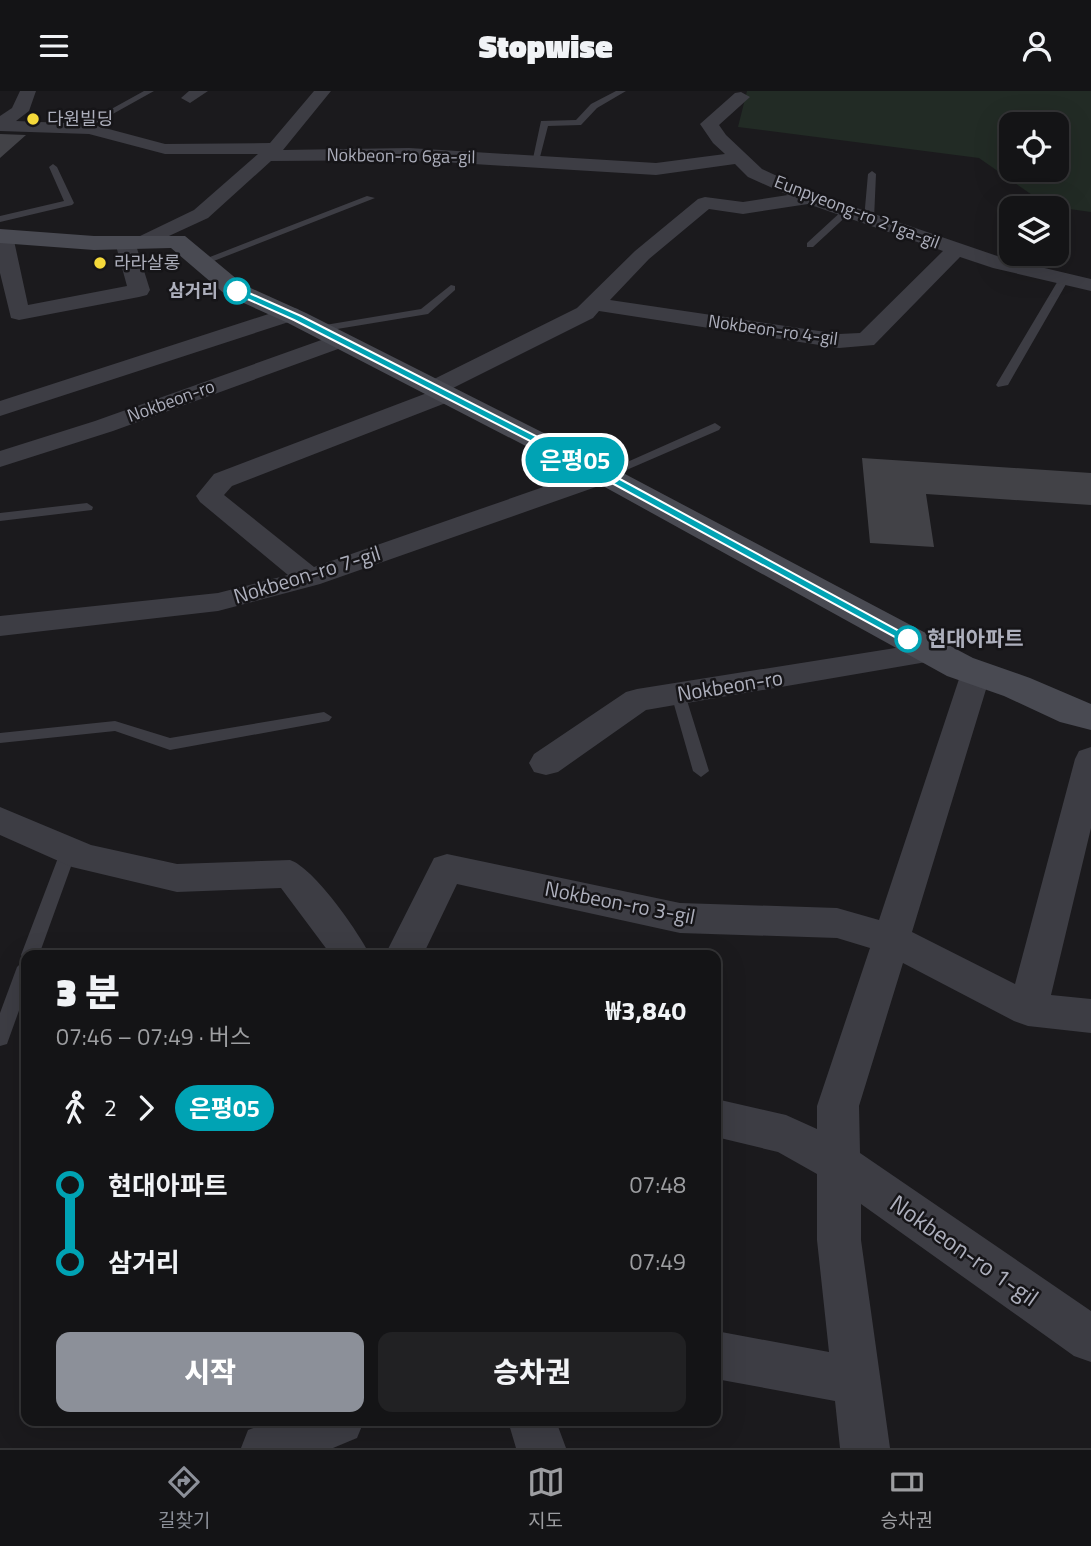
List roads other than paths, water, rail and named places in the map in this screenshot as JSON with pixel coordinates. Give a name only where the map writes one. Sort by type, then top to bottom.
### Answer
[{"type":"street","points":[[0,125],[20,111],[28,91]]},
{"type":"street","points":[[135,242],[201,214],[271,152],[323,91]]},
{"type":"street","name":"Eunpyeong-ro 21ga-gil","points":[[741,97],[709,124],[719,139],[755,173],[809,198],[1000,264],[1091,285]]},
{"type":"street","name":"Nokbeon-ro 6ga-gil","points":[[0,125],[41,129],[81,128],[165,149],[410,154],[656,169],[740,157]]},
{"type":"street","points":[[310,578],[209,496],[223,480],[441,391],[585,313],[642,255],[705,203],[743,208],[809,198]]},
{"type":"street","points":[[135,242],[139,291],[19,313],[1,231],[135,242],[177,241],[234,290],[290,314],[604,475],[933,652],[1073,713],[1091,717]]},
{"type":"street","name":"Nokbeon-ro 4-gil","points":[[595,304],[839,341],[866,340],[957,249]]},
{"type":"street","points":[[0,409],[290,314]]},
{"type":"street","name":"Nokbeon-ro","points":[[0,459],[104,426],[330,334]]},
{"type":"street","name":"Nokbeon-ro 7-gil","points":[[0,625],[218,601],[310,578],[604,475]]},
{"type":"street","name":"Nokbeon-ro","points":[[546,763],[637,700],[933,652]]},
{"type":"street","points":[[865,1448],[839,1240],[838,1106],[976,673]]},
{"type":"street","points":[[1028,1009],[1091,759]]},
{"type":"street","points":[[0,820],[85,857],[177,877],[290,874],[348,950]]},
{"type":"street","name":"Nokbeon-ro 3-gil","points":[[406,950],[447,867],[680,918],[837,923],[891,939]]},
{"type":"street","points":[[891,939],[1028,1009],[1091,1016]]},
{"type":"street","points":[[721,1119],[786,1134],[838,1163]]},
{"type":"street","name":"Nokbeon-ro 1-gil","points":[[838,1163],[1091,1339]]},
{"type":"street","points":[[721,1356],[856,1381]]},
{"type":"street","points":[[266,1448],[326,1426]]},
{"type":"street","points":[[534,1426],[541,1448]]},
{"type":"lane","points":[[81,128],[149,91]]},
{"type":"lane","points":[[535,161],[544,123],[578,123],[594,106],[622,91]]},
{"type":"lane","points":[[1,231],[69,203],[53,167]]},
{"type":"lane","points":[[869,219],[872,174]]},
{"type":"lane","points":[[202,262],[370,198]]},
{"type":"lane","points":[[810,245],[847,211]]},
{"type":"lane","points":[[1002,385],[1064,279]]},
{"type":"lane","points":[[330,334],[424,312],[451,288]]},
{"type":"lane","points":[[604,475],[715,427]]},
{"type":"lane","points":[[0,517],[87,507]]},
{"type":"lane","points":[[678,694],[701,771]]},
{"type":"lane","points":[[0,739],[115,726],[170,744],[324,717]]},
{"type":"lane","points":[[32,950],[69,850]]},
{"type":"lane","points":[[0,1038],[21,981]]},
{"type":"place","name":"다원빌딩","points":[[33,119]]},
{"type":"place","name":"라라살롱","points":[[100,263]]},
{"type":"place","name":"삼거리","points":[[237,291]]},
{"type":"place","name":"현대아파트","points":[[908,639]]}]
